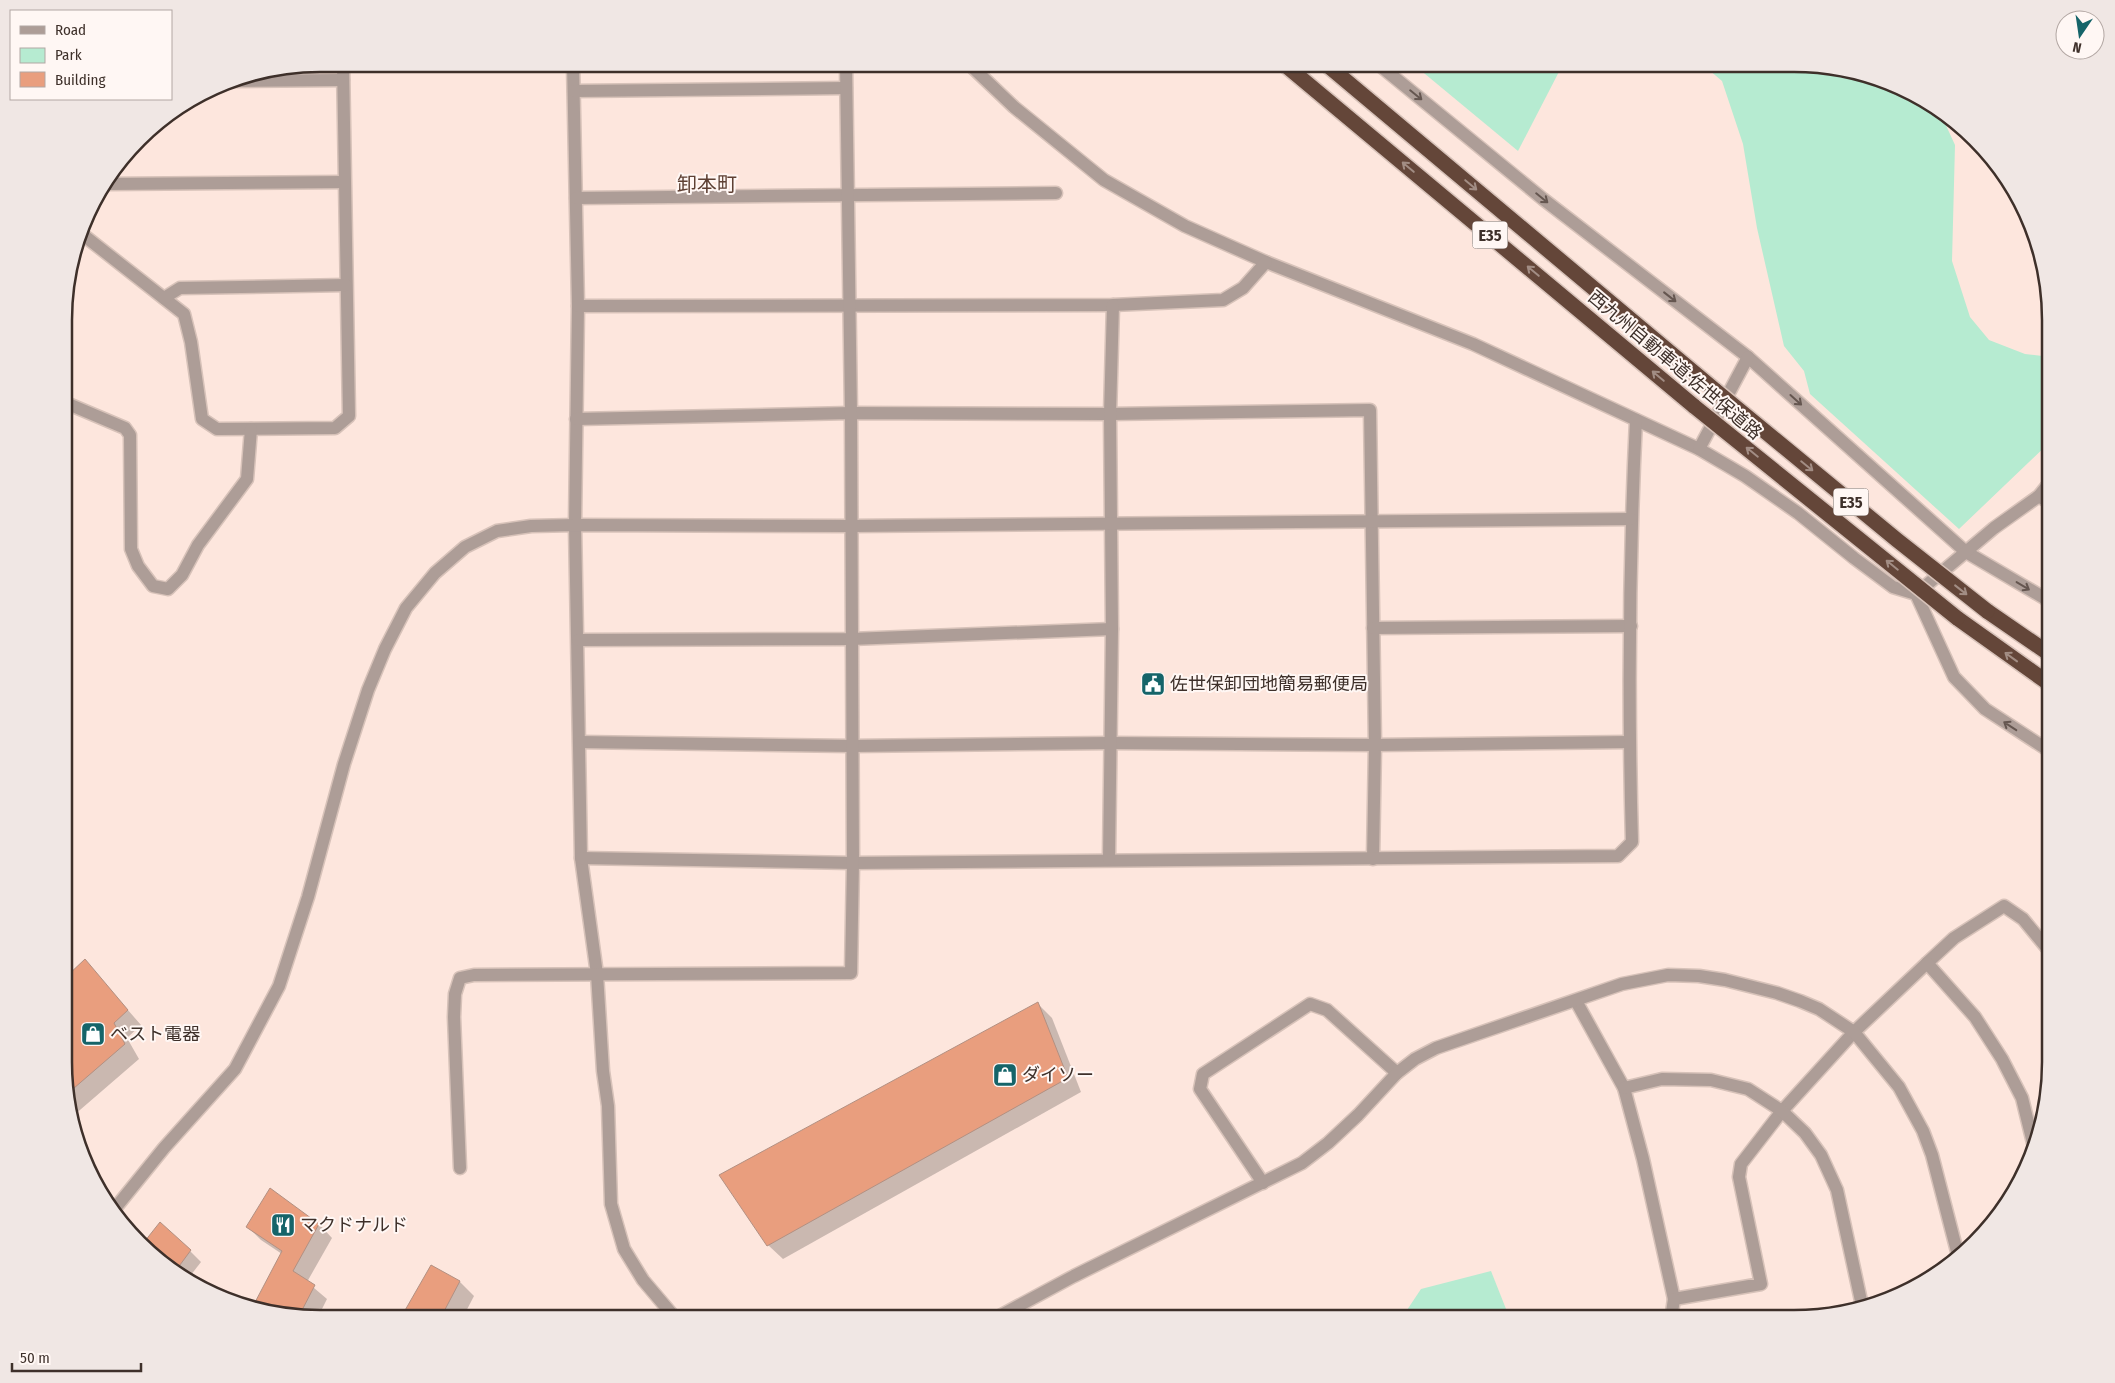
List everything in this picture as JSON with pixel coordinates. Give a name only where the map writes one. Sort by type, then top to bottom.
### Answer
[{"type":"highway","name":"西九州自動車道;佐世保道路","points":[[1294,72],[1695,407],[1957,618],[2042,679]]},
{"type":"highway","name":"西九州自動車道;佐世保道路","points":[[1336,72],[1897,540],[1988,611],[2042,649]]},
{"type":"street","points":[[87,238],[184,314],[192,342],[202,419],[217,430],[335,428],[349,416],[343,72]]},
{"type":"street","points":[[573,72],[578,306],[574,525],[578,640],[581,858],[597,974],[603,1071],[608,1106],[611,1204],[624,1249],[642,1280],[668,1310]]},
{"type":"street","points":[[460,1168],[454,1017],[455,994],[460,978],[474,975],[851,973],[853,863],[851,413],[846,72]]},
{"type":"street","points":[[977,72],[1014,107],[1104,180],[1184,226],[1266,262],[1474,344],[1699,449],[1745,476],[1798,513],[1893,587],[1916,594],[1954,677],[1985,709],[2042,746]]},
{"type":"street","points":[[1388,72],[1543,199],[1748,357],[1966,552],[2042,597]]},
{"type":"street","points":[[257,81],[343,80]]},
{"type":"street","points":[[574,90],[846,88]]},
{"type":"street","points":[[113,184],[344,182]]},
{"type":"street","points":[[576,198],[1056,193]]},
{"type":"street","points":[[578,306],[1114,305],[1223,300],[1243,288],[1266,262]]},
{"type":"street","points":[[164,298],[180,288],[346,284]]},
{"type":"street","points":[[1110,859],[1112,629],[1110,414],[1114,305]]},
{"type":"street","points":[[1699,449],[1748,357]]},
{"type":"street","points":[[72,406],[125,428],[130,436],[131,549],[138,566],[153,586],[168,589],[182,575],[198,545],[247,479],[252,429]]},
{"type":"street","points":[[576,419],[851,413],[1110,414],[1370,410],[1375,745],[1373,859]]},
{"type":"street","points":[[581,858],[853,863],[1110,859],[1373,859],[1618,856],[1632,842],[1630,742],[1631,519],[1636,420]]},
{"type":"street","points":[[1916,594],[1994,528],[2042,492]]},
{"type":"street","points":[[117,1205],[164,1148],[235,1069],[279,986],[308,898],[344,764],[368,690],[385,649],[406,608],[436,574],[465,547],[497,531],[531,526],[574,525],[851,526],[1111,522],[1631,519]]},
{"type":"street","points":[[1373,628],[1631,626]]},
{"type":"street","points":[[578,640],[851,640],[1112,629]]},
{"type":"street","points":[[580,742],[852,746],[1110,743],[1375,745],[1630,742]]},
{"type":"street","points":[[1674,1299],[1762,1284],[1739,1177],[1741,1164],[1782,1112],[1854,1032],[1954,938],[2004,906],[2023,919],[2042,942]]},
{"type":"street","points":[[1927,963],[1975,1017],[2002,1059],[2022,1098],[2031,1135]]},
{"type":"street","points":[[1011,1310],[1074,1276],[1302,1163],[1328,1143],[1358,1115],[1397,1074],[1415,1059],[1436,1048],[1622,984],[1668,975],[1698,976],[1750,985],[1800,1001],[1819,1010],[1854,1032],[1900,1087],[1923,1131],[1932,1155],[1957,1250]]},
{"type":"street","points":[[1576,1000],[1624,1088],[1643,1159],[1674,1299],[1672,1310]]},
{"type":"street","points":[[1263,1183],[1200,1089],[1203,1074],[1310,1004],[1327,1010],[1397,1074]]},
{"type":"street","points":[[1624,1088],[1662,1078],[1711,1080],[1748,1089],[1782,1112],[1805,1133],[1821,1155],[1836,1190],[1861,1301]]},
{"type":"green space","points":[[1423,72],[1559,72],[1518,151]]},
{"type":"green space","points":[[1711,72],[1795,72],[1843,77],[1890,91],[1919,106],[1945,123],[1955,145],[1952,261],[1970,317],[1989,340],[2025,354],[2042,356],[2042,450],[1959,529],[1810,394],[1804,371],[1784,346],[1757,228],[1743,144],[1722,81]]},
{"type":"green space","points":[[1491,1271],[1506,1310],[1407,1310],[1421,1289]]},
{"type":"building","name":"ベスト電器","points":[[85,959],[128,1010],[114,1023],[125,1044],[74,1088],[72,1063],[72,971]]},
{"type":"building","points":[[1038,1002],[1068,1078],[767,1246],[719,1175]]},
{"type":"building","points":[[270,1188],[319,1224],[293,1271],[315,1285],[302,1310],[255,1302],[282,1251],[246,1227]]},
{"type":"building","points":[[160,1222],[191,1250],[179,1266],[146,1239]]},
{"type":"building","points":[[431,1265],[460,1281],[445,1310],[405,1310]]},
{"type":"place","name":"佐世保卸団地簡易郵便局","points":[[1153,684]]},
{"type":"place","name":"ベスト電器","points":[[93,1034]]},
{"type":"place","name":"ダイソー","points":[[1005,1075]]},
{"type":"place","name":"マクドナルド","points":[[283,1225]]},
{"type":"district","name":"卸本町","points":[[707,184]]}]
